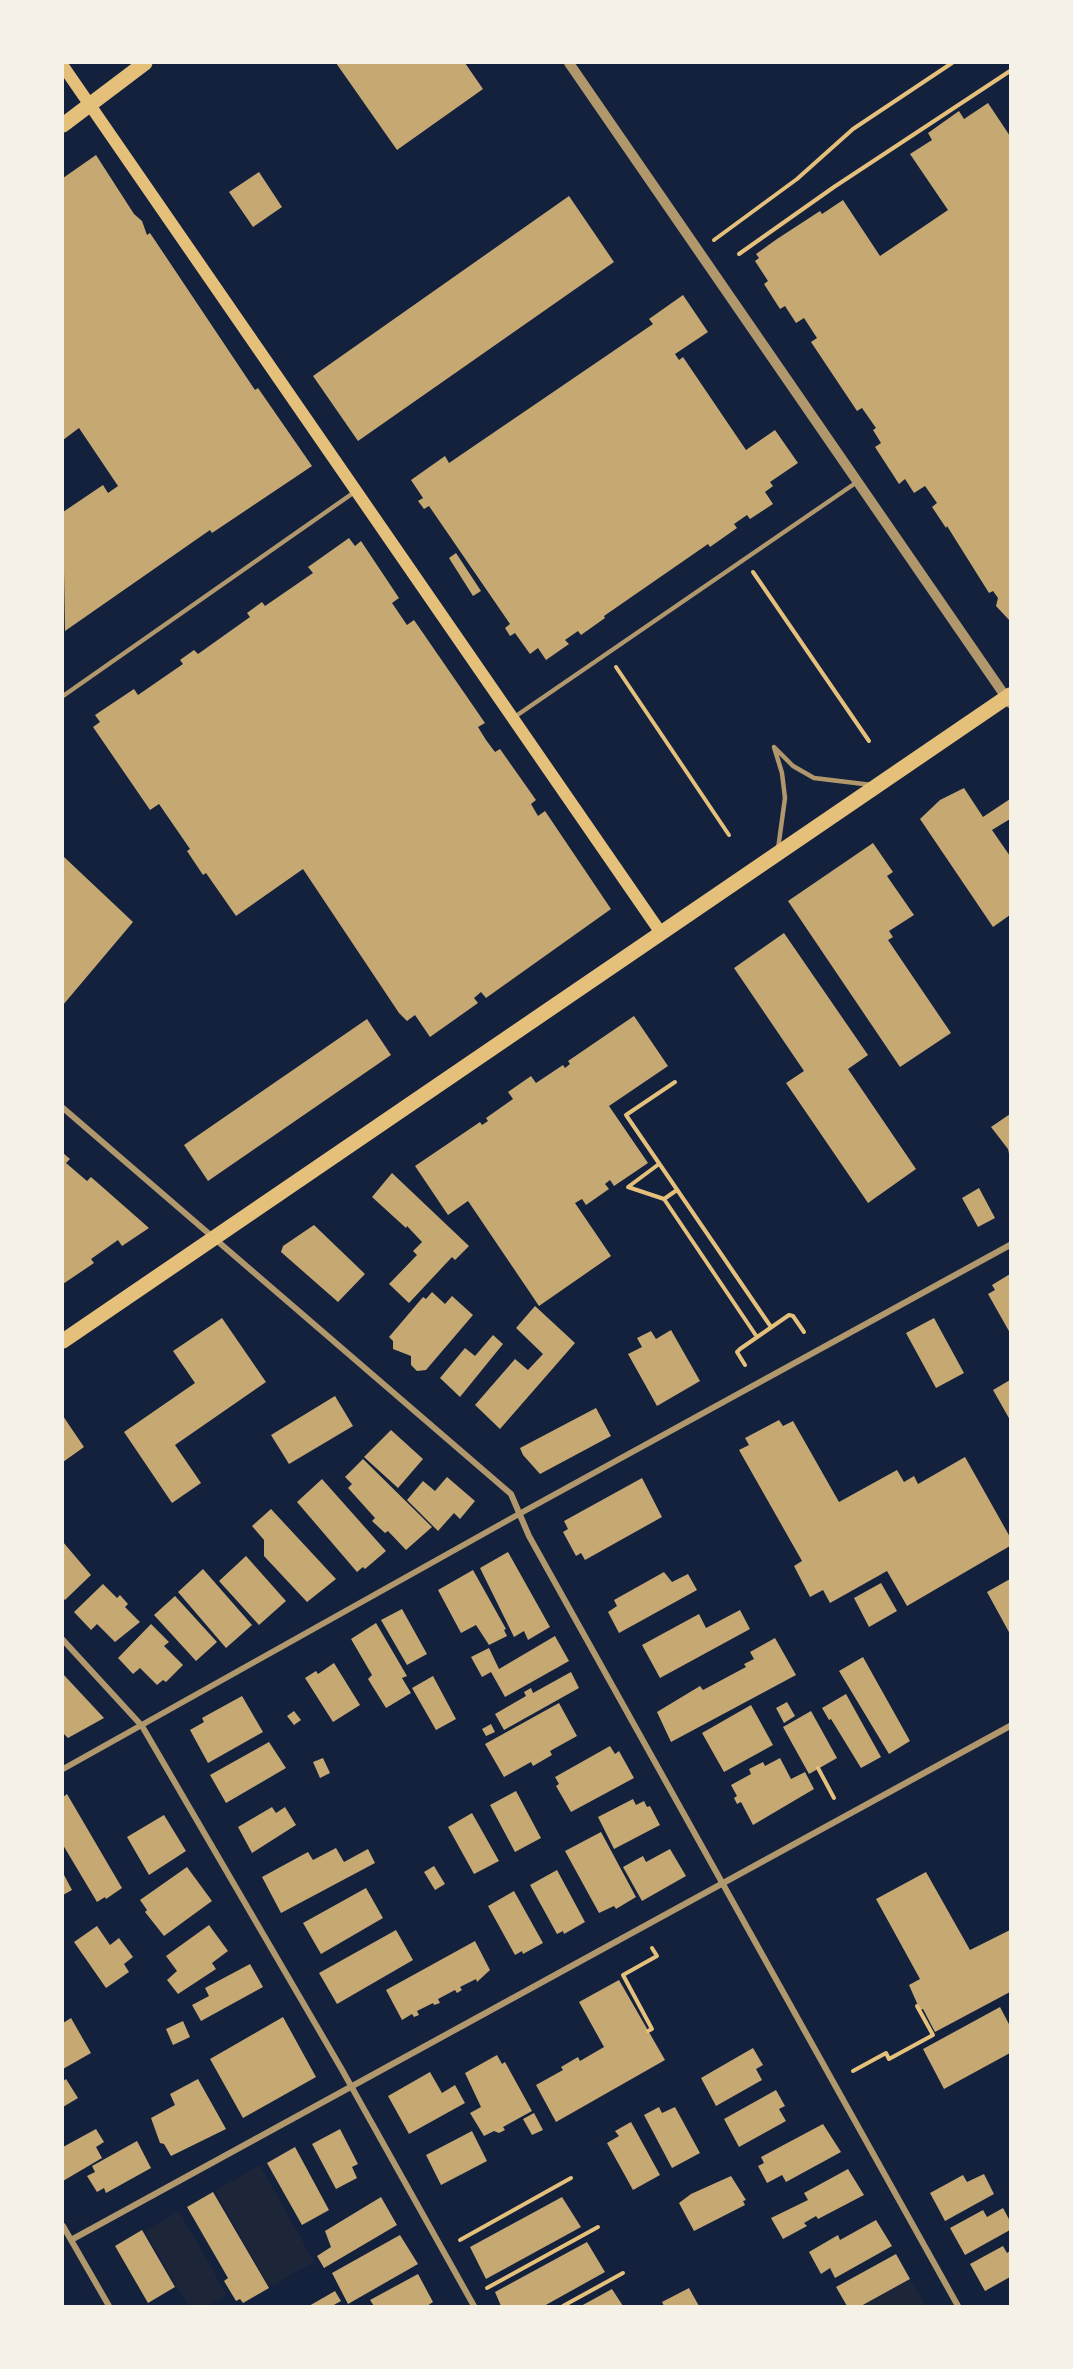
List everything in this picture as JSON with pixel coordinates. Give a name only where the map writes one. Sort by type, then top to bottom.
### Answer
[{"type":"main road","points":[[63,125],[145,63]]},
{"type":"main road","points":[[63,66],[661,933]]},
{"type":"main road","points":[[63,1341],[1009,698]]},
{"type":"street","points":[[569,63],[1009,698]]},
{"type":"street","points":[[63,1108],[511,1494],[529,1536],[958,2306]]},
{"type":"street","points":[[63,1769],[519,1514],[1010,1245]]},
{"type":"street","points":[[63,1640],[142,1726],[351,2086],[474,2306]]},
{"type":"street","points":[[71,2240],[1010,1726]]},
{"type":"street","points":[[63,2226],[109,2306]]},
{"type":"lane","points":[[513,718],[857,481]]},
{"type":"lane","points":[[63,696],[356,491]]},
{"type":"lane","points":[[777,854],[785,798],[782,773],[774,747],[793,766],[814,778],[878,786]]},
{"type":"path","points":[[698,250],[781,192],[853,129],[952,63]]},
{"type":"path","points":[[739,254],[1010,71]]},
{"type":"path","points":[[744,559],[869,741]]},
{"type":"path","points":[[607,654],[729,835]]},
{"type":"path","points":[[675,1082],[626,1116],[771,1327]]},
{"type":"path","points":[[659,1164],[628,1187],[664,1199],[757,1336]]},
{"type":"path","points":[[664,1199],[677,1190]]},
{"type":"path","points":[[745,1365],[737,1352],[789,1315],[793,1316],[804,1332]]},
{"type":"path","points":[[818,1768],[834,1798]]},
{"type":"path","points":[[648,2031],[652,2029],[623,1975],[657,1956],[652,1948]]},
{"type":"path","points":[[853,2072],[886,2053],[889,2059],[933,2035],[917,2006]]},
{"type":"path","points":[[460,2240],[571,2178]]},
{"type":"path","points":[[487,2288],[598,2227]]},
{"type":"path","points":[[563,2306],[623,2273]]},
{"type":"shaded area","points":[[260,2165],[314,2262],[269,2287],[215,2191]]},
{"type":"shaded area","points":[[179,2211],[227,2295],[208,2306],[188,2306],[145,2231]]},
{"type":"shaded area","points":[[910,2280],[926,2306],[862,2306]]},
{"type":"building","points":[[336,63],[465,63],[483,89],[397,150]]},
{"type":"building","points":[[988,103],[1010,136],[1010,621],[996,606],[998,598],[993,591],[989,593],[947,526],[946,528],[932,507],[937,503],[925,486],[914,493],[905,479],[899,484],[875,447],[881,443],[873,430],[876,428],[862,408],[857,411],[811,342],[817,338],[804,318],[796,323],[785,306],[780,309],[764,284],[768,281],[755,261],[759,258],[756,254],[777,239],[820,211],[822,214],[843,200],[880,256],[948,210],[910,154],[932,140],[928,133],[959,111],[964,119]]},
{"type":"building","points":[[96,155],[134,214],[142,221],[147,235],[150,233],[255,390],[258,388],[312,466],[212,533],[210,530],[65,631],[63,512],[103,485],[108,493],[118,486],[79,428],[63,440],[63,178]]},
{"type":"building","points":[[259,172],[282,207],[253,227],[229,192]]},
{"type":"building","points":[[569,196],[614,262],[358,441],[313,376]]},
{"type":"building","points":[[683,295],[708,332],[675,354],[679,360],[683,357],[746,450],[775,430],[798,463],[770,482],[773,486],[765,492],[773,504],[750,519],[747,515],[734,524],[737,528],[710,547],[708,544],[604,616],[605,618],[581,635],[578,631],[565,640],[569,644],[546,660],[538,648],[530,654],[515,633],[510,636],[505,628],[510,624],[429,506],[424,509],[418,501],[423,498],[411,480],[445,456],[449,463],[653,324],[649,319]]},
{"type":"building","points":[[349,538],[355,546],[361,541],[399,598],[392,603],[407,625],[414,620],[485,723],[478,727],[486,740],[495,752],[500,749],[536,800],[531,804],[538,816],[545,811],[611,909],[486,998],[481,992],[474,998],[478,1003],[430,1037],[415,1015],[407,1021],[399,1013],[303,869],[236,916],[206,873],[203,875],[187,851],[190,849],[159,804],[150,810],[93,727],[100,722],[95,715],[134,689],[138,695],[183,664],[180,660],[194,650],[198,654],[250,617],[247,613],[262,602],[265,606],[313,573],[308,567]]},
{"type":"building","points":[[456,553],[481,591],[473,596],[449,558]]},
{"type":"building","points":[[964,788],[983,817],[1010,799],[1010,819],[992,830],[1010,856],[1010,915],[993,927],[920,819],[940,800]]},
{"type":"building","points":[[873,843],[893,872],[887,876],[914,915],[889,931],[893,937],[888,940],[951,1033],[900,1067],[788,901]]},
{"type":"building","points":[[63,856],[133,922],[63,1005]]},
{"type":"building","points":[[784,933],[868,1055],[848,1069],[916,1169],[868,1203],[786,1083],[804,1071],[734,968]]},
{"type":"building","points":[[634,1016],[668,1066],[609,1106],[648,1163],[614,1186],[610,1180],[605,1184],[609,1189],[586,1205],[582,1199],[575,1203],[611,1256],[539,1306],[468,1201],[448,1215],[415,1166],[480,1122],[482,1125],[488,1121],[486,1118],[513,1099],[508,1092],[531,1076],[536,1083],[563,1065],[565,1068],[570,1064],[568,1061]]},
{"type":"building","points":[[367,1019],[391,1055],[208,1181],[184,1145]]},
{"type":"building","points":[[1010,1114],[1010,1158],[1008,1149],[991,1127]]},
{"type":"building","points":[[63,1153],[70,1159],[66,1163],[87,1181],[91,1177],[149,1228],[122,1246],[118,1240],[91,1259],[94,1263],[63,1284]]},
{"type":"building","points":[[392,1173],[469,1246],[455,1260],[452,1257],[409,1303],[389,1284],[417,1255],[413,1251],[422,1242],[407,1226],[406,1228],[372,1197]]},
{"type":"building","points":[[979,1188],[995,1218],[978,1227],[962,1198]]},
{"type":"building","points":[[314,1225],[365,1274],[338,1302],[281,1252],[283,1246]]},
{"type":"building","points":[[1010,1274],[1010,1333],[988,1294],[995,1290],[992,1285]]},
{"type":"building","points":[[432,1292],[445,1304],[452,1296],[473,1315],[426,1370],[417,1371],[411,1365],[411,1356],[393,1349],[393,1341],[389,1337],[423,1297],[426,1299]]},
{"type":"building","points":[[535,1306],[575,1343],[500,1429],[475,1405],[515,1359],[528,1370],[543,1354],[516,1328]]},
{"type":"building","points":[[222,1318],[266,1382],[175,1445],[201,1483],[172,1503],[124,1432],[195,1383],[173,1351]]},
{"type":"building","points":[[934,1318],[964,1373],[936,1388],[906,1333]]},
{"type":"building","points":[[671,1330],[700,1381],[657,1406],[628,1354],[642,1347],[637,1338],[651,1331],[656,1339]]},
{"type":"building","points":[[493,1335],[503,1344],[460,1397],[440,1378],[465,1348],[475,1356]]},
{"type":"building","points":[[1010,1380],[1010,1420],[993,1390]]},
{"type":"building","points":[[335,1396],[353,1426],[289,1464],[271,1435]]},
{"type":"building","points":[[596,1408],[611,1436],[540,1474],[523,1455],[520,1448]]},
{"type":"building","points":[[63,1416],[84,1447],[63,1462]]},
{"type":"building","points":[[779,1420],[783,1426],[793,1421],[839,1502],[897,1470],[904,1482],[914,1476],[918,1484],[965,1457],[1010,1537],[1010,1546],[907,1606],[887,1571],[830,1603],[823,1590],[810,1597],[794,1566],[802,1561],[739,1450],[749,1445],[745,1438]]},
{"type":"building","points":[[391,1430],[423,1459],[398,1488],[364,1457]]},
{"type":"building","points":[[363,1459],[432,1527],[406,1550],[388,1531],[385,1533],[372,1521],[375,1518],[348,1488],[352,1484],[345,1477]]},
{"type":"building","points":[[447,1477],[475,1501],[460,1519],[454,1513],[438,1531],[407,1500],[423,1481],[435,1491]]},
{"type":"building","points":[[642,1478],[662,1517],[585,1560],[581,1553],[576,1556],[563,1532],[568,1529],[564,1521]]},
{"type":"building","points":[[322,1479],[386,1551],[365,1569],[363,1567],[357,1572],[297,1502]]},
{"type":"building","points":[[271,1509],[336,1579],[307,1602],[264,1556],[264,1540],[252,1526]]},
{"type":"building","points":[[63,1542],[91,1575],[65,1600],[63,1598]]},
{"type":"building","points":[[508,1552],[550,1627],[528,1640],[524,1631],[514,1637],[480,1568]]},
{"type":"building","points":[[246,1556],[286,1601],[259,1625],[219,1581]]},
{"type":"building","points":[[203,1569],[252,1625],[226,1648],[178,1592]]},
{"type":"building","points":[[473,1570],[506,1629],[504,1630],[507,1636],[489,1645],[476,1625],[461,1633],[438,1590]]},
{"type":"building","points":[[664,1572],[672,1582],[688,1574],[697,1590],[619,1633],[608,1612],[617,1606],[614,1600]]},
{"type":"building","points":[[1010,1579],[1010,1634],[987,1592]]},
{"type":"building","points":[[881,1583],[897,1611],[869,1627],[854,1598]]},
{"type":"building","points":[[103,1584],[117,1598],[120,1595],[128,1604],[125,1607],[140,1622],[115,1642],[97,1624],[91,1630],[74,1612]]},
{"type":"building","points":[[175,1596],[217,1642],[196,1661],[154,1615]]},
{"type":"building","points":[[402,1609],[427,1654],[407,1665],[381,1620]]},
{"type":"building","points":[[740,1610],[750,1629],[660,1678],[642,1645],[699,1614],[706,1628]]},
{"type":"building","points":[[376,1623],[407,1676],[402,1678],[411,1693],[386,1708],[368,1679],[372,1675],[351,1639]]},
{"type":"building","points":[[151,1624],[169,1642],[164,1646],[183,1665],[166,1682],[163,1680],[157,1685],[140,1668],[133,1674],[118,1658]]},
{"type":"building","points":[[555,1636],[569,1661],[505,1697],[491,1672],[482,1677],[471,1657],[489,1648],[499,1669]]},
{"type":"building","points":[[775,1638],[796,1675],[671,1742],[657,1712],[700,1686],[703,1690],[746,1667],[744,1664],[754,1659],[750,1652]]},
{"type":"building","points":[[863,1657],[910,1741],[889,1754],[839,1671]]},
{"type":"building","points":[[334,1663],[360,1705],[333,1722],[305,1678],[316,1671],[318,1674]]},
{"type":"building","points":[[571,1672],[579,1688],[504,1730],[495,1714],[526,1696],[524,1692],[531,1688],[533,1693]]},
{"type":"building","points":[[63,1674],[104,1718],[68,1738],[63,1733]]},
{"type":"building","points":[[433,1676],[456,1719],[436,1730],[412,1688]]},
{"type":"building","points":[[846,1694],[881,1757],[861,1768],[822,1708]]},
{"type":"building","points":[[242,1696],[263,1732],[208,1763],[190,1730],[204,1722],[202,1718]]},
{"type":"building","points":[[787,1702],[795,1716],[784,1723],[776,1708]]},
{"type":"building","points":[[559,1703],[577,1736],[550,1751],[552,1755],[533,1766],[531,1762],[504,1777],[485,1744]]},
{"type":"building","points":[[751,1705],[773,1745],[724,1772],[702,1733]]},
{"type":"building","points":[[294,1711],[301,1720],[294,1725],[287,1716]]},
{"type":"building","points":[[811,1711],[837,1758],[809,1774],[783,1727]]},
{"type":"building","points":[[491,1724],[495,1732],[486,1736],[482,1729]]},
{"type":"building","points":[[269,1742],[286,1768],[226,1803],[210,1775]]},
{"type":"building","points":[[610,1746],[615,1754],[619,1751],[634,1778],[571,1812],[556,1786],[559,1784],[555,1777]]},
{"type":"building","points":[[323,1758],[330,1773],[320,1778],[313,1762]]},
{"type":"building","points":[[780,1758],[791,1779],[805,1772],[814,1789],[753,1825],[741,1802],[737,1804],[734,1798],[737,1796],[731,1785],[751,1774],[749,1769],[763,1762],[765,1766]]},
{"type":"building","points":[[516,1791],[541,1838],[515,1852],[490,1805]]},
{"type":"building","points":[[67,1794],[122,1888],[97,1902],[63,1845],[63,1797]]},
{"type":"building","points":[[633,1799],[636,1805],[644,1801],[647,1807],[650,1806],[660,1825],[614,1849],[598,1817]]},
{"type":"building","points":[[272,1807],[276,1813],[285,1807],[296,1825],[252,1853],[238,1827]]},
{"type":"building","points":[[472,1813],[499,1861],[474,1874],[448,1827]]},
{"type":"building","points":[[164,1815],[186,1851],[149,1875],[127,1837]]},
{"type":"building","points":[[601,1832],[636,1897],[616,1909],[614,1906],[599,1913],[565,1851]]},
{"type":"building","points":[[336,1848],[344,1862],[368,1849],[375,1863],[281,1913],[262,1877],[308,1852],[313,1860]]},
{"type":"building","points":[[670,1849],[686,1876],[642,1901],[623,1867],[643,1856],[646,1862]]},
{"type":"building","points":[[434,1866],[445,1884],[435,1890],[424,1872]]},
{"type":"building","points":[[187,1867],[212,1901],[164,1936],[145,1912],[147,1910],[140,1900]]},
{"type":"building","points":[[557,1870],[585,1922],[564,1934],[563,1931],[557,1934],[530,1885]]},
{"type":"building","points":[[926,1872],[970,1950],[1010,1930],[1010,1992],[935,2032],[923,2009],[920,2010],[909,1985],[920,1979],[876,1899]]},
{"type":"building","points":[[63,1873],[72,1890],[63,1895]]},
{"type":"building","points":[[366,1888],[383,1918],[321,1954],[303,1923]]},
{"type":"building","points":[[514,1891],[543,1943],[523,1954],[522,1951],[515,1955],[488,1906]]},
{"type":"building","points":[[209,1925],[228,1951],[212,1963],[216,1969],[178,1994],[167,1980],[177,1971],[166,1956]]},
{"type":"building","points":[[97,1926],[110,1945],[119,1938],[133,1957],[124,1964],[129,1972],[106,1988],[74,1942]]},
{"type":"building","points":[[396,1930],[413,1960],[337,2004],[319,1973]]},
{"type":"building","points":[[475,1941],[490,1970],[477,1982],[476,1979],[460,1987],[462,1990],[457,1993],[455,1990],[438,1999],[440,2003],[434,2005],[433,2003],[417,2011],[419,2015],[414,2017],[412,2014],[402,2020],[386,1990]]},
{"type":"building","points":[[250,1964],[263,1987],[201,2021],[192,2005],[209,1996],[205,1988]]},
{"type":"building","points":[[619,1980],[665,2060],[556,2122],[536,2085],[563,2070],[561,2067],[578,2057],[580,2061],[604,2047],[579,2002]]},
{"type":"building","points":[[1000,2007],[1010,2026],[1010,2053],[944,2089],[923,2049]]},
{"type":"building","points":[[283,2017],[316,2077],[243,2118],[210,2059]]},
{"type":"building","points":[[71,2018],[91,2053],[63,2069],[63,2023]]},
{"type":"building","points":[[183,2021],[190,2037],[173,2045],[166,2029]]},
{"type":"building","points":[[753,2048],[763,2065],[756,2069],[762,2080],[716,2106],[701,2078]]},
{"type":"building","points":[[497,2055],[502,2064],[505,2062],[532,2111],[503,2127],[505,2130],[499,2133],[494,2131],[484,2136],[470,2113],[481,2107],[465,2073]]},
{"type":"building","points":[[430,2072],[442,2093],[455,2085],[465,2103],[409,2134],[388,2096]]},
{"type":"building","points":[[66,2079],[78,2098],[63,2107],[63,2081]]},
{"type":"building","points":[[198,2079],[226,2129],[171,2156],[164,2144],[160,2143],[151,2118],[175,2105],[170,2094]]},
{"type":"building","points":[[776,2090],[785,2106],[779,2109],[786,2121],[739,2147],[724,2119]]},
{"type":"building","points":[[659,2107],[662,2113],[675,2107],[700,2153],[672,2168],[644,2115]]},
{"type":"building","points":[[534,2113],[543,2130],[532,2135],[523,2119]]},
{"type":"building","points":[[631,2122],[660,2175],[633,2190],[607,2143],[619,2136],[615,2131]]},
{"type":"building","points":[[823,2124],[841,2152],[786,2182],[782,2175],[767,2183],[758,2166],[764,2163],[761,2157]]},
{"type":"building","points":[[96,2129],[104,2142],[96,2147],[102,2158],[63,2181],[63,2147]]},
{"type":"building","points":[[340,2129],[358,2164],[352,2167],[357,2178],[336,2189],[312,2144]]},
{"type":"building","points":[[472,2131],[487,2161],[441,2185],[426,2155]]},
{"type":"building","points":[[137,2141],[151,2168],[106,2193],[104,2188],[97,2192],[87,2176],[95,2172],[92,2166]]},
{"type":"building","points":[[295,2147],[329,2210],[302,2225],[267,2163]]},
{"type":"building","points":[[848,2169],[864,2195],[818,2219],[816,2216],[804,2223],[807,2226],[783,2239],[771,2218],[808,2200],[804,2193]]},
{"type":"building","points":[[984,2174],[994,2194],[945,2221],[930,2193],[963,2175],[967,2182]]},
{"type":"building","points":[[731,2176],[746,2200],[743,2201],[745,2205],[694,2231],[679,2203],[691,2194]]},
{"type":"building","points":[[213,2192],[269,2288],[243,2303],[240,2299],[236,2301],[224,2281],[228,2278],[187,2207]]},
{"type":"building","points":[[381,2197],[397,2225],[324,2268],[317,2256],[331,2247],[325,2231]]},
{"type":"building","points":[[562,2197],[581,2227],[486,2279],[470,2247]]},
{"type":"building","points":[[1003,2208],[1010,2221],[1010,2230],[965,2255],[950,2228],[983,2210],[987,2217]]},
{"type":"building","points":[[876,2220],[892,2246],[835,2278],[830,2268],[821,2274],[809,2252],[838,2235],[840,2240]]},
{"type":"building","points":[[142,2230],[175,2287],[148,2303],[115,2246]]},
{"type":"building","points":[[400,2235],[418,2264],[348,2304],[332,2273]]},
{"type":"building","points":[[587,2242],[605,2272],[544,2306],[501,2306],[495,2292]]},
{"type":"building","points":[[1003,2246],[1007,2253],[1010,2251],[1010,2277],[985,2291],[970,2264]]},
{"type":"building","points":[[896,2254],[910,2279],[861,2306],[847,2306],[836,2287]]},
{"type":"building","points":[[418,2274],[433,2302],[427,2306],[374,2306],[370,2300]]},
{"type":"building","points":[[689,2288],[699,2306],[664,2306],[662,2302]]},
{"type":"building","points":[[612,2289],[623,2306],[581,2306]]},
{"type":"building","points":[[335,2291],[341,2301],[332,2306],[309,2306]]}]
